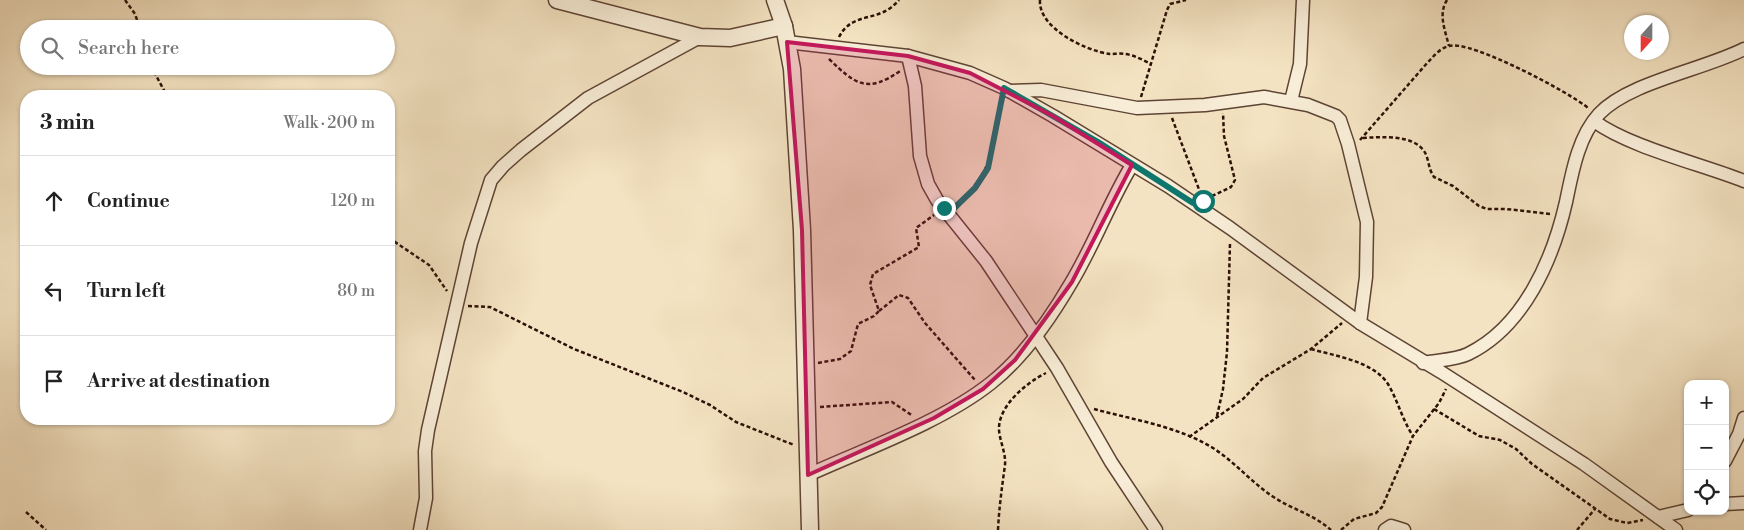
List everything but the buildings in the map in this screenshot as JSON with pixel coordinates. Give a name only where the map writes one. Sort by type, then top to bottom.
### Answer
[{"type":"street","points":[[556,0],[700,37],[730,38],[785,34],[813,44],[835,46],[970,73],[1007,90],[1053,116],[1230,228],[1355,319],[1584,464],[1676,530]]},
{"type":"street","points":[[775,0],[785,34],[792,69],[806,329],[804,365],[810,530]]},
{"type":"street","points":[[1291,101],[1300,64],[1303,0]]},
{"type":"street","points":[[420,530],[426,498],[426,441],[456,305],[491,180],[503,166],[588,98],[700,37]]},
{"type":"street","points":[[1423,363],[1466,356],[1500,332],[1521,306],[1541,275],[1554,245],[1573,167],[1595,120],[1617,100],[1744,49]]},
{"type":"street","points":[[909,60],[917,101],[920,156],[928,184],[946,211],[986,262],[1035,337],[1058,368],[1111,462],[1156,530]]},
{"type":"street","points":[[1007,90],[1041,90],[1137,108],[1170,107],[1264,97],[1291,101],[1336,116],[1344,129],[1365,207],[1368,238],[1355,319]]},
{"type":"street","points":[[1595,120],[1611,131],[1645,146],[1744,181]]},
{"type":"street","points":[[808,475],[925,422],[982,389],[1015,360],[1035,337],[1072,282],[1108,206],[1132,165]]},
{"type":"street","points":[[1729,452],[1744,418]]},
{"type":"street","points":[[1729,504],[1744,503]]},
{"type":"street","points":[[1656,515],[1684,511]]},
{"type":"street","points":[[1385,530],[1391,526],[1404,530]]},
{"type":"path","points":[[125,0],[137,20]]},
{"type":"path","points":[[835,46],[847,25],[885,13],[899,0]]},
{"type":"path","points":[[1040,0],[1042,16],[1047,23],[1059,32],[1100,52],[1126,54],[1151,64]]},
{"type":"path","points":[[1137,108],[1167,10],[1170,4],[1186,0]]},
{"type":"path","points":[[1447,0],[1442,10],[1442,16],[1449,46]]},
{"type":"path","points":[[813,44],[848,77],[866,86],[887,80],[909,60]]},
{"type":"path","points":[[1350,150],[1428,62],[1439,52],[1455,45],[1484,54],[1575,98],[1587,108],[1595,120]]},
{"type":"path","points":[[156,75],[164,90]]},
{"type":"path","points":[[879,310],[870,285],[873,274],[919,247],[916,228],[946,211],[975,188],[988,168],[1007,90]]},
{"type":"path","points":[[1170,107],[1175,130],[1203,201],[1231,188],[1235,180],[1223,125],[1224,101]]},
{"type":"path","points":[[1361,138],[1398,138],[1412,142],[1425,153],[1434,177],[1454,186],[1479,206],[1487,209],[1563,214]]},
{"type":"path","points":[[1216,418],[1223,389],[1227,352],[1230,228]]},
{"type":"path","points":[[395,242],[429,265],[456,305],[490,307],[574,349],[683,392],[710,405],[736,422],[808,450]]},
{"type":"path","points":[[804,365],[832,361],[848,355],[853,345],[858,324],[874,316],[899,295],[908,298],[925,323],[982,389]]},
{"type":"path","points":[[1189,437],[1243,399],[1263,378],[1312,349],[1355,319]]},
{"type":"path","points":[[1312,349],[1358,363],[1378,374],[1386,382],[1404,423],[1413,436]]},
{"type":"path","points":[[998,530],[1000,492],[1005,463],[999,428],[1002,414],[1036,379],[1058,368]]},
{"type":"path","points":[[1341,530],[1354,519],[1379,510],[1413,436],[1434,409],[1450,379]]},
{"type":"path","points":[[806,408],[892,402],[925,422]]},
{"type":"path","points":[[1080,405],[1159,426],[1189,437],[1225,457],[1273,497],[1302,510],[1331,530]]},
{"type":"path","points":[[1434,409],[1479,436],[1500,440],[1516,449],[1532,464],[1610,519],[1627,523],[1641,522],[1656,515]]},
{"type":"path","points":[[1577,530],[1595,509]]},
{"type":"path","points":[[26,512],[46,530]]},
{"type":"highlighted area","points":[[787,42],[908,56],[970,73],[1053,116],[1132,165],[1072,282],[1015,360],[983,389],[934,418],[808,475],[802,230]]},
{"type":"route","points":[[944,208],[948,214],[975,188],[988,168],[1004,88],[1098,142],[1193,203],[1203,201]]}]
